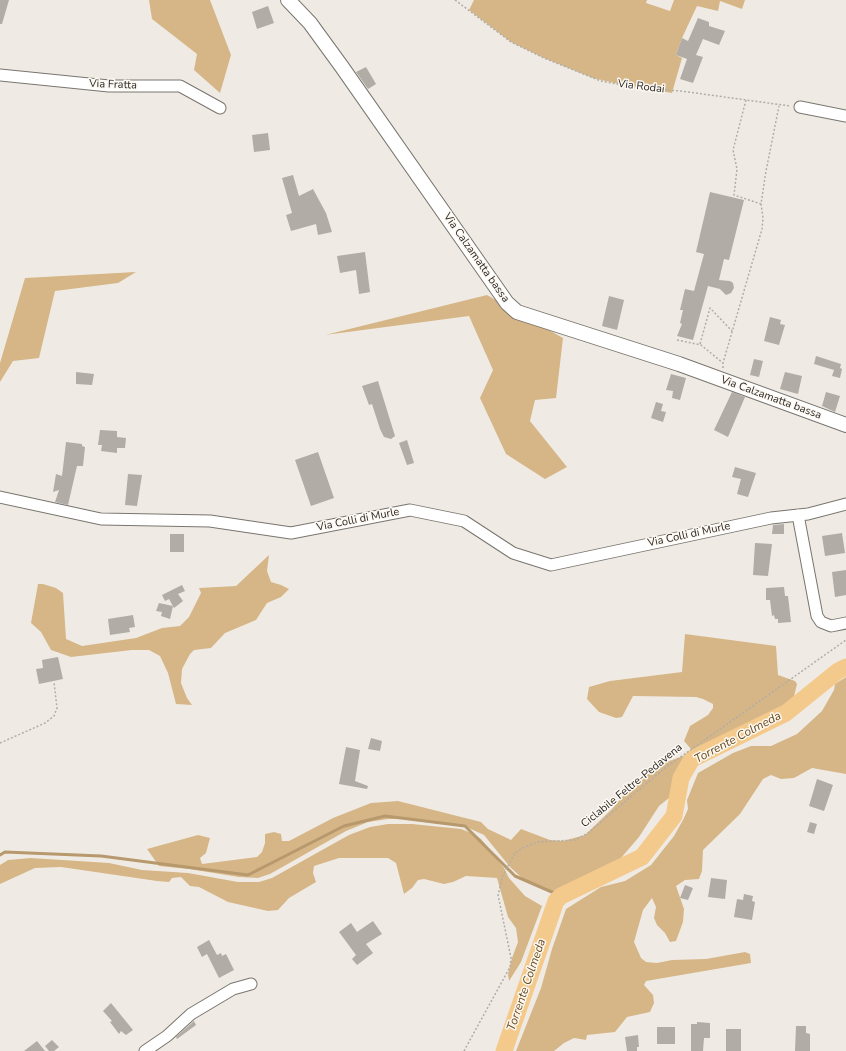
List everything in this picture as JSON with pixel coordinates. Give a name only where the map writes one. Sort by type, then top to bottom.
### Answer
[{"type":"street","name":"Via Calzamatta bassa","points":[[288,0],[310,23],[507,303],[517,312],[679,364],[846,425]]},
{"type":"street","name":"Via Fratta","points":[[0,75],[109,86],[180,86],[220,108]]},
{"type":"street","points":[[800,108],[846,116]]},
{"type":"street","name":"Via Colli di Murle","points":[[0,497],[101,518],[210,521],[291,533],[410,510],[464,521],[513,553],[551,565],[771,518],[798,515],[846,504]]},
{"type":"street","points":[[798,515],[817,616],[822,622],[831,626],[846,623]]},
{"type":"street","points":[[145,1051],[167,1036],[191,1014],[233,989],[251,984]]},
{"type":"path","name":"Via Rodai","points":[[456,0],[511,42],[544,58],[601,81],[638,88],[746,100],[800,108]]},
{"type":"path","points":[[746,100],[733,150],[737,169],[734,195],[761,204]]},
{"type":"path","points":[[726,381],[723,364],[762,229],[763,218],[761,204],[767,164],[779,105]]},
{"type":"path","points":[[700,344],[710,308],[732,330]]},
{"type":"path","points":[[677,340],[700,344],[723,364]]},
{"type":"path","name":"Ciclabile Feltre-Pedavena","points":[[464,1051],[510,967],[511,958],[498,895],[503,875],[515,853],[537,842],[575,840],[588,833],[671,764],[846,640]]},
{"type":"path","points":[[0,742],[45,723],[54,716],[57,708],[54,682]]},
{"type":"shaded area","points":[[149,0],[210,0],[231,55],[220,93],[194,70],[197,54],[152,19]]},
{"type":"shaded area","points":[[474,0],[647,0],[646,3],[670,11],[674,0],[745,0],[742,9],[720,1],[718,11],[697,6],[676,55],[682,58],[672,93],[593,78],[544,58],[511,42],[469,10]]},
{"type":"shaded area","points":[[136,272],[118,283],[55,291],[39,358],[13,361],[0,382],[0,363],[25,278]]},
{"type":"shaded area","points":[[487,295],[563,338],[556,398],[535,400],[530,421],[567,467],[545,479],[506,454],[480,398],[493,370],[469,316],[325,335]]},
{"type":"shaded area","points":[[269,555],[267,571],[271,582],[289,589],[281,597],[267,603],[256,620],[225,633],[211,648],[194,650],[190,654],[182,669],[181,683],[187,698],[192,705],[176,704],[168,673],[160,656],[149,650],[132,650],[71,657],[51,650],[41,632],[31,623],[38,584],[43,584],[56,588],[63,593],[66,639],[82,646],[136,638],[162,628],[180,626],[189,617],[201,593],[199,588],[236,586]]},
{"type":"shaded area","points":[[685,634],[776,646],[778,675],[795,681],[797,684],[792,705],[798,707],[746,733],[723,752],[708,759],[698,757],[684,741],[690,726],[708,715],[713,708],[713,704],[703,699],[696,697],[633,696],[622,717],[616,718],[599,712],[587,699],[589,687],[610,681],[682,672]]},
{"type":"shaded area","points":[[846,677],[846,774],[812,768],[794,778],[781,779],[771,775],[763,779],[740,814],[703,850],[702,871],[699,879],[685,880],[676,886],[684,909],[683,922],[676,941],[670,942],[665,933],[657,925],[654,918],[656,907],[652,898],[643,910],[634,942],[641,958],[646,962],[657,963],[672,960],[706,959],[745,952],[750,954],[751,963],[646,981],[644,985],[653,995],[654,1003],[650,1012],[627,1017],[615,1032],[587,1035],[586,1040],[574,1038],[564,1043],[554,1051],[516,1051],[541,988],[552,949],[566,909],[601,887],[625,881],[651,865],[674,836],[683,820],[688,809],[687,800],[698,773],[733,753],[751,746],[771,746],[797,734],[822,711],[834,690],[835,684]]},
{"type":"shaded area","points":[[686,755],[694,761],[689,768],[682,791],[669,798],[659,806],[639,837],[621,858],[596,876],[595,883],[564,898],[522,878],[510,867],[484,835],[462,825],[413,819],[388,819],[368,822],[346,831],[270,874],[258,878],[239,877],[159,866],[147,849],[198,835],[210,838],[206,853],[200,858],[202,864],[257,857],[262,852],[265,843],[265,834],[274,832],[281,834],[282,841],[289,841],[333,818],[371,803],[398,801],[481,822],[488,829],[511,840],[521,829],[550,840],[563,841],[585,835],[624,795],[653,770],[661,764]]},
{"type":"shaded area","points":[[388,824],[412,824],[461,829],[474,834],[481,839],[504,868],[509,878],[525,896],[542,906],[521,962],[509,981],[508,974],[518,942],[516,928],[508,917],[497,878],[466,876],[444,884],[424,879],[418,880],[412,888],[404,894],[396,863],[388,858],[339,858],[314,866],[313,873],[316,882],[289,898],[278,910],[268,911],[228,902],[199,887],[190,886],[181,877],[172,878],[169,882],[61,867],[35,868],[0,884],[0,865],[8,860],[31,858],[109,863],[142,870],[188,873],[238,882],[259,882],[272,878],[349,835],[370,827]]},
{"type":"building","points":[[0,0],[9,0],[2,24],[0,24]]},
{"type":"building","points":[[268,6],[274,23],[257,29],[252,12]]},
{"type":"building","points":[[698,18],[709,22],[709,26],[725,31],[719,45],[703,39],[696,55],[703,57],[693,83],[680,79],[687,59],[676,55],[682,38],[688,41]]},
{"type":"building","points":[[366,67],[376,84],[368,89],[356,72]]},
{"type":"building","points":[[268,133],[270,150],[254,152],[252,135]]},
{"type":"building","points":[[293,175],[299,196],[313,189],[326,213],[332,232],[318,235],[316,224],[291,231],[286,215],[292,213],[282,178]]},
{"type":"building","points":[[710,192],[744,200],[729,260],[724,259],[719,280],[730,281],[733,283],[734,288],[731,293],[726,295],[720,289],[708,286],[693,340],[677,336],[682,324],[680,323],[683,310],[680,310],[685,289],[694,291],[704,254],[696,252]]},
{"type":"building","points":[[365,252],[370,292],[359,294],[356,270],[340,273],[337,256]]},
{"type":"building","points":[[609,296],[624,300],[617,330],[602,326]]},
{"type":"building","points":[[770,317],[781,320],[780,324],[785,325],[779,345],[764,341]]},
{"type":"building","points":[[816,356],[841,364],[840,368],[842,369],[840,378],[832,376],[834,370],[814,364]]},
{"type":"building","points":[[754,359],[763,361],[759,377],[750,375]]},
{"type":"building","points":[[76,372],[94,374],[92,385],[76,384]]},
{"type":"building","points":[[785,372],[802,376],[798,394],[780,389]]},
{"type":"building","points":[[671,374],[686,378],[680,400],[672,398],[673,391],[666,390]]},
{"type":"building","points":[[378,381],[395,436],[391,439],[384,437],[372,404],[369,405],[362,386]]},
{"type":"building","points":[[732,392],[745,397],[728,437],[714,430]]},
{"type":"building","points":[[826,392],[840,396],[835,412],[822,406]]},
{"type":"building","points":[[656,402],[663,404],[661,411],[666,412],[663,422],[651,418]]},
{"type":"building","points":[[100,430],[117,431],[117,437],[126,438],[125,448],[117,448],[117,453],[101,451],[102,445],[98,445]]},
{"type":"building","points":[[407,440],[414,463],[407,465],[399,443]]},
{"type":"building","points":[[66,442],[82,444],[82,446],[85,447],[83,466],[77,466],[68,505],[55,502],[59,490],[53,492],[56,474],[62,476]]},
{"type":"building","points":[[318,452],[334,498],[311,506],[295,460]]},
{"type":"building","points":[[735,467],[756,473],[748,497],[737,494],[741,479],[732,477]]},
{"type":"building","points":[[128,474],[142,475],[137,506],[125,505]]},
{"type":"building","points":[[784,524],[784,534],[772,534],[773,525]]},
{"type":"building","points":[[842,533],[845,553],[825,556],[822,536]]},
{"type":"building","points":[[170,534],[184,534],[184,552],[170,552]]},
{"type":"building","points":[[755,543],[772,544],[768,576],[753,575]]},
{"type":"building","points":[[846,570],[846,595],[835,597],[832,572]]},
{"type":"building","points":[[182,585],[185,591],[178,594],[183,601],[174,608],[169,599],[165,601],[162,595]]},
{"type":"building","points":[[784,587],[785,596],[788,596],[791,622],[778,623],[778,619],[775,619],[774,615],[772,616],[770,600],[766,600],[766,588]]},
{"type":"building","points":[[159,603],[173,606],[170,619],[161,616],[162,612],[156,611]]},
{"type":"building","points":[[133,615],[135,627],[129,628],[130,632],[110,635],[108,619]]},
{"type":"building","points":[[58,657],[63,679],[39,684],[36,669],[43,668],[42,660]]},
{"type":"building","points":[[371,738],[382,741],[380,751],[368,749]]},
{"type":"building","points":[[346,747],[360,750],[355,781],[368,786],[367,789],[339,784]]},
{"type":"building","points":[[817,779],[833,785],[824,811],[809,806]]},
{"type":"building","points":[[810,822],[817,824],[814,834],[807,832]]},
{"type":"building","points":[[711,878],[727,880],[725,899],[708,897]]},
{"type":"building","points":[[685,885],[693,888],[688,900],[680,898]]},
{"type":"building","points":[[744,894],[753,896],[752,901],[755,902],[752,920],[734,917],[737,899],[743,900]]},
{"type":"building","points":[[373,921],[382,934],[366,944],[373,953],[357,965],[352,959],[356,955],[339,932],[351,923],[357,932]]},
{"type":"building","points":[[209,940],[217,955],[221,953],[222,956],[226,954],[234,970],[219,978],[207,954],[202,957],[197,947]]},
{"type":"building","points":[[111,1003],[133,1030],[126,1035],[121,1031],[119,1034],[110,1022],[112,1021],[103,1011]]},
{"type":"building","points":[[194,1021],[196,1025],[177,1039],[176,1037]]},
{"type":"building","points":[[697,1022],[710,1023],[710,1038],[704,1038],[703,1051],[691,1051],[691,1024],[697,1024]]},
{"type":"building","points":[[796,1026],[806,1026],[806,1033],[810,1034],[810,1051],[795,1051]]},
{"type":"building","points":[[657,1027],[675,1027],[675,1044],[657,1044]]},
{"type":"building","points":[[726,1029],[741,1029],[741,1051],[726,1051]]},
{"type":"building","points":[[638,1035],[639,1047],[637,1047],[637,1051],[627,1051],[625,1037]]},
{"type":"building","points":[[52,1040],[59,1047],[54,1051],[49,1051],[45,1046]]},
{"type":"building","points":[[37,1041],[45,1051],[24,1051]]},
{"type":"waterway","name":"Torrente Colmeda","points":[[504,1051],[556,901],[561,896],[642,857],[674,816],[681,778],[692,759],[786,713],[838,671],[846,667]]},
{"type":"waterway","points":[[0,855],[5,852],[101,856],[248,875],[344,826],[385,816],[465,826],[515,876],[561,896]]}]
